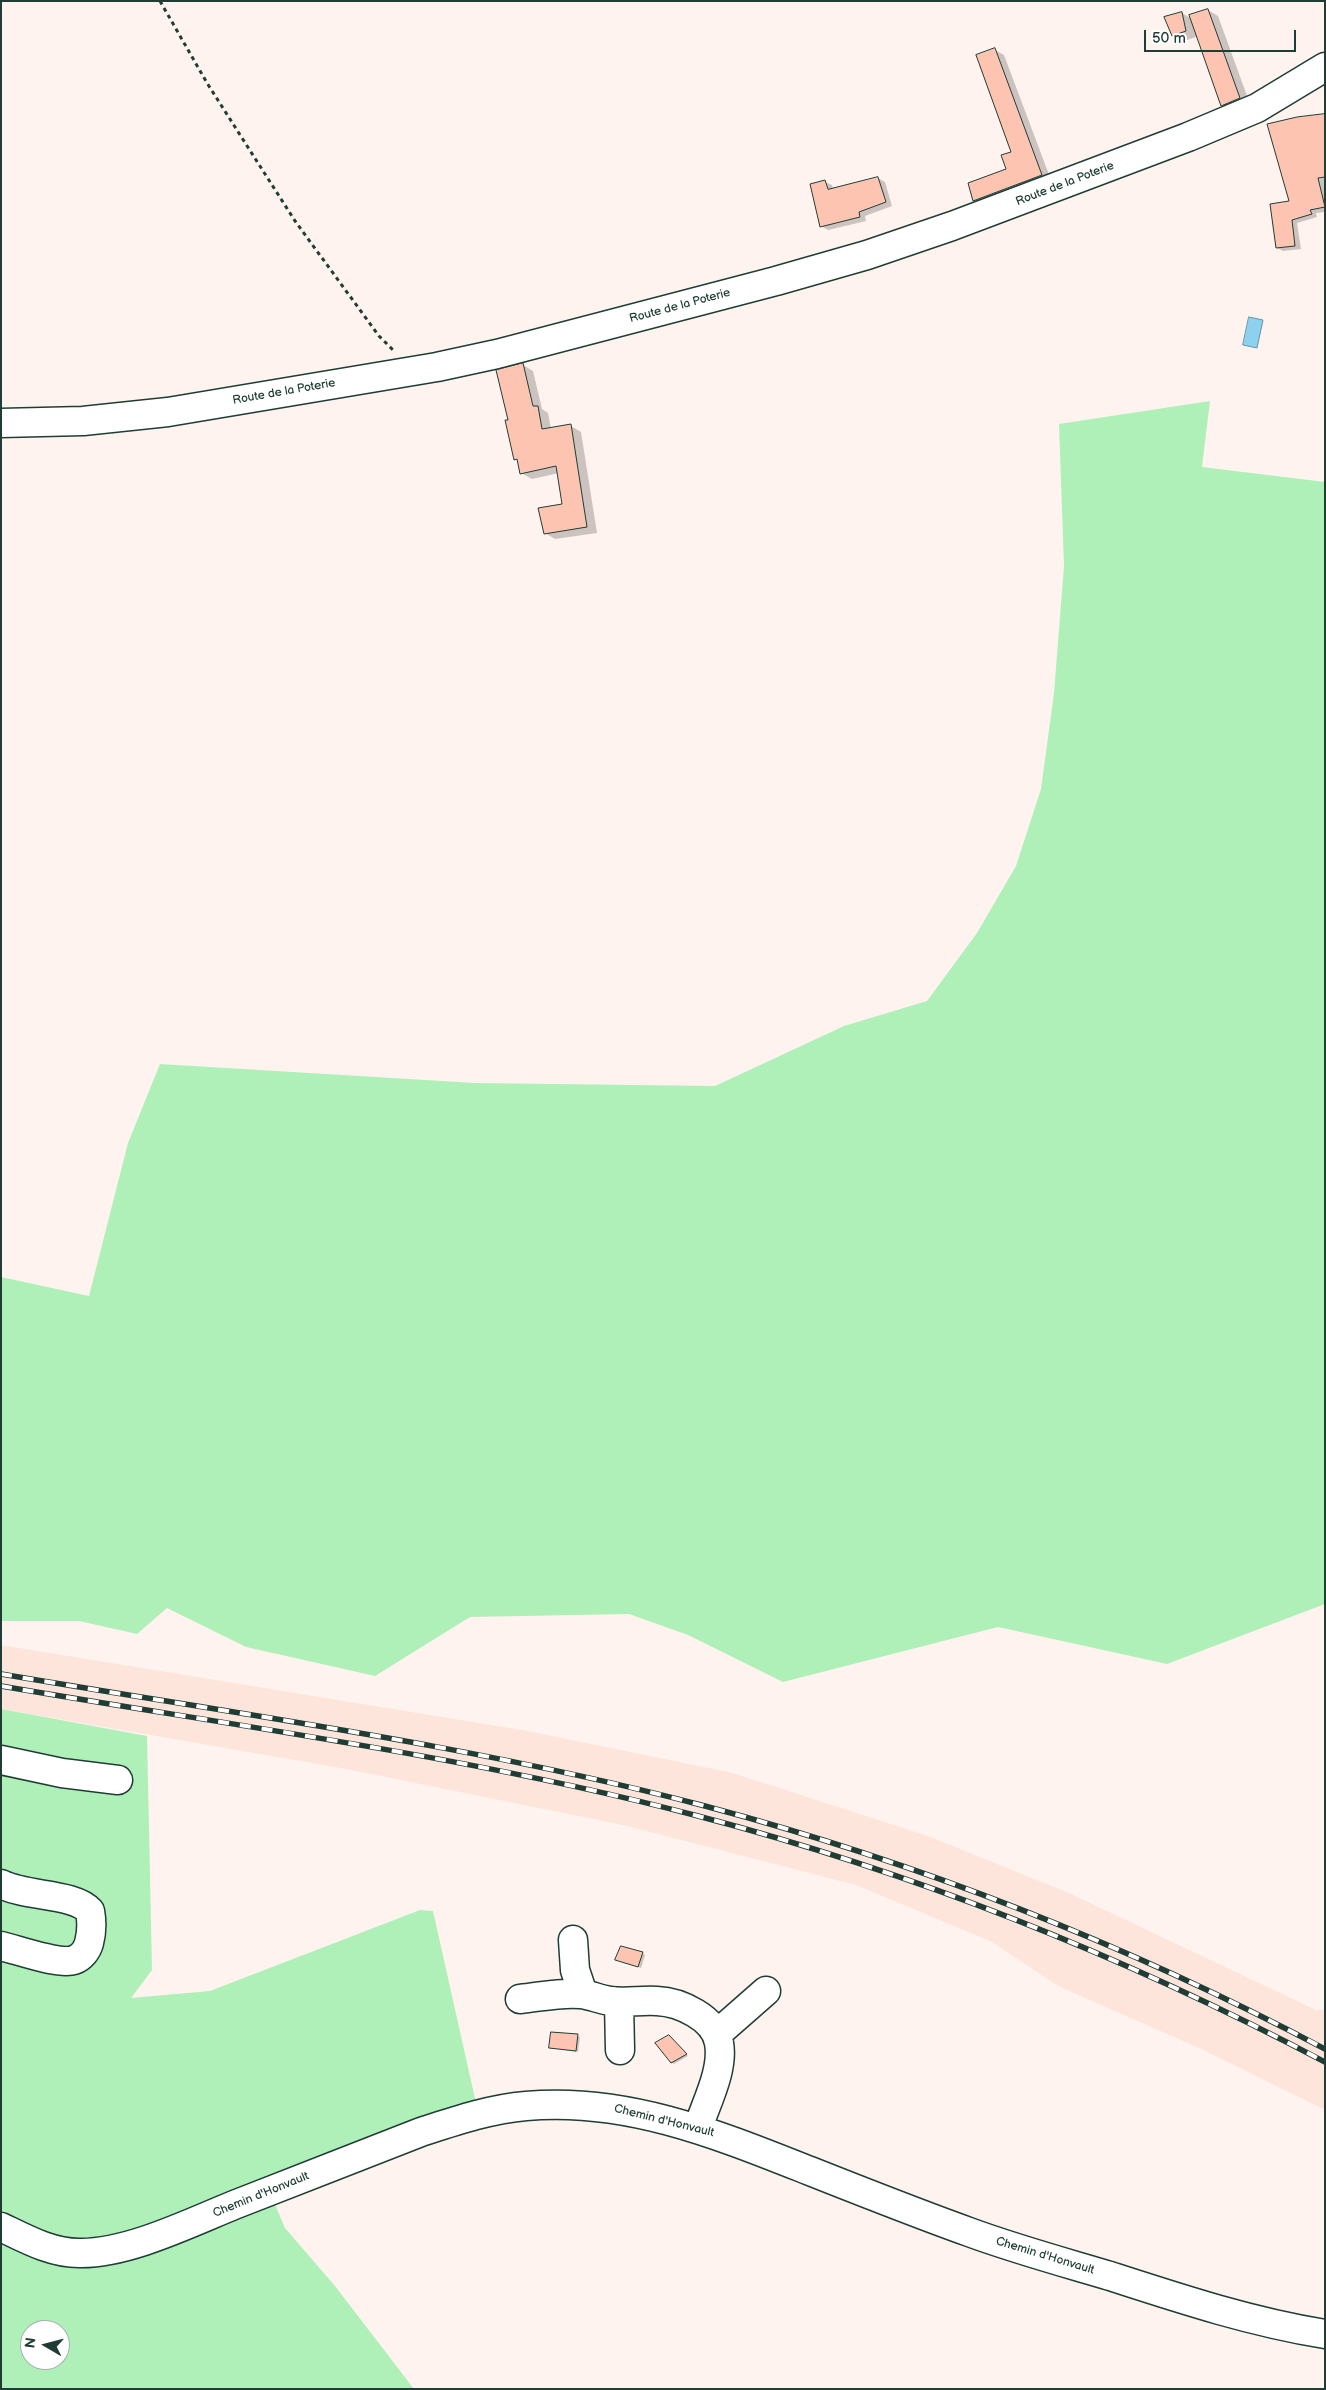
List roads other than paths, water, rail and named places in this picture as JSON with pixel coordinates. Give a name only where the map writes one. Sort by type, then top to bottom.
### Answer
[{"type":"street","name":"Route de la Poterie","points":[[1,423],[83,421],[168,412],[413,371],[505,352],[776,281],[898,244],[1004,207],[1227,122],[1270,101],[1325,67]]},
{"type":"street","points":[[1,1760],[62,1773],[118,1780]]},
{"type":"street","points":[[1,1884],[27,1894],[78,1902],[90,1912],[92,1921],[87,1948],[76,1960],[52,1959],[1,1946]]},
{"type":"street","points":[[573,1940],[574,1970],[583,1994]]},
{"type":"street","points":[[717,2034],[766,1991]]},
{"type":"street","points":[[520,2000],[558,1994],[583,1994],[619,2002],[658,2001],[681,2007],[703,2019],[717,2034],[719,2064],[698,2128]]},
{"type":"street","points":[[619,2002],[620,2050]]},
{"type":"street","name":"Chemin d'Honvault","points":[[1,2227],[32,2242],[67,2252],[94,2252],[119,2248],[177,2228],[456,2120],[507,2108],[556,2105],[603,2107],[698,2128],[979,2235],[1221,2310],[1325,2334]]},
{"type":"water","points":[[1249,317],[1263,320],[1257,348],[1243,345]]},
{"type":"railway","points":[[1,1674],[443,1748],[618,1784],[705,1806],[865,1853],[1022,1910],[1099,1941],[1175,1975],[1325,2049]]},
{"type":"railway","points":[[1,1686],[351,1743],[526,1776],[698,1816],[779,1839],[940,1891],[1019,1921],[1174,1987],[1325,2062]]}]
